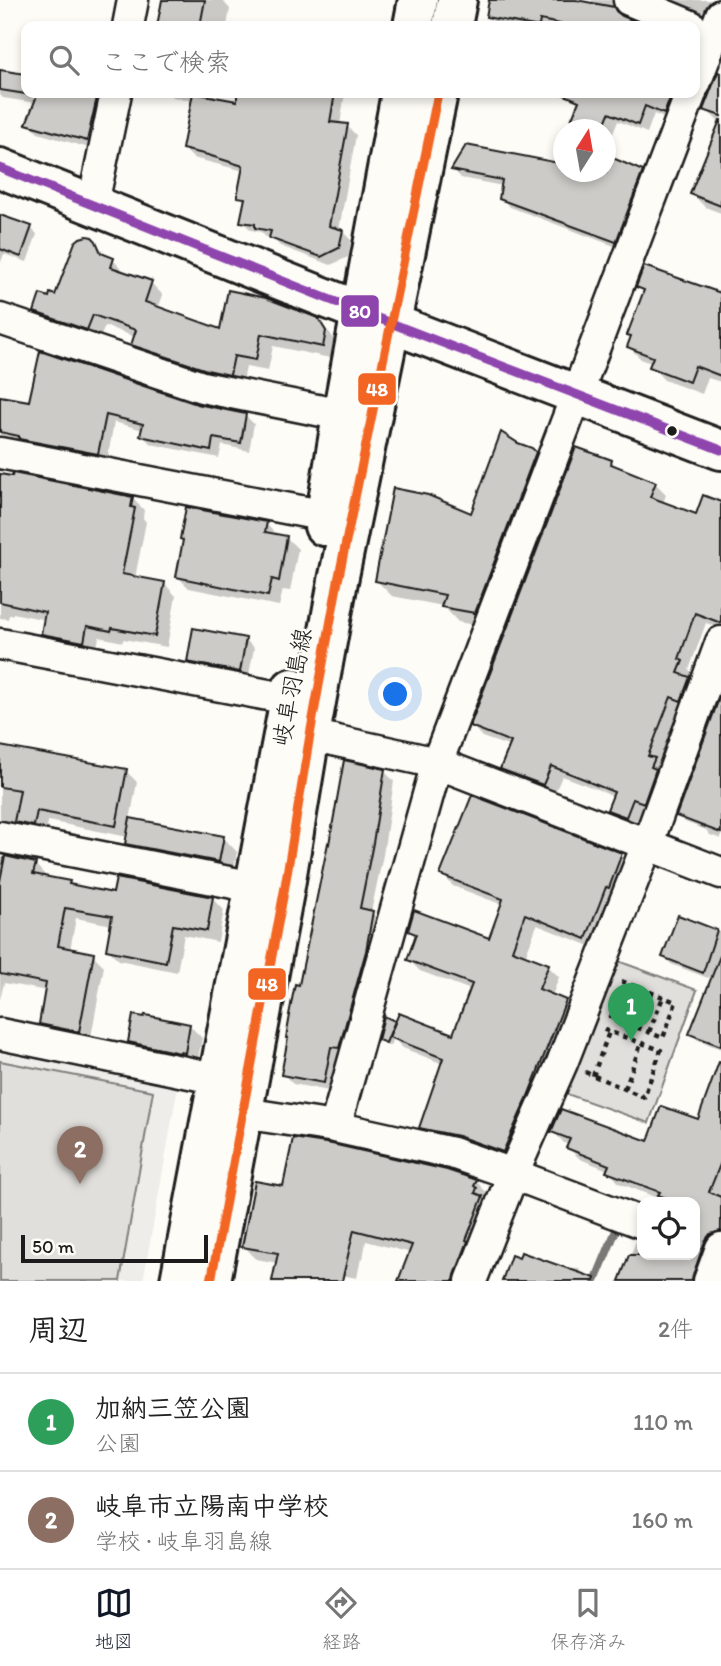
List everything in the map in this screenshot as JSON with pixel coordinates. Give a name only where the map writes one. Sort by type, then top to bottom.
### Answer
[{"type":"main road","points":[[453,21],[457,0]]},
{"type":"main road","name":"岐阜羽島線","points":[[211,1281],[284,892],[338,581],[376,317],[400,98]]},
{"type":"main road","name":"岐阜羽島線","points":[[180,1281],[326,516],[342,415],[376,317],[437,98]]},
{"type":"main road","points":[[0,169],[721,450]]},
{"type":"street","points":[[129,21],[133,0]]},
{"type":"street","points":[[629,0],[686,21]]},
{"type":"street","points":[[700,63],[708,29]]},
{"type":"street","points":[[93,204],[115,98]]},
{"type":"street","points":[[335,1127],[437,763],[689,98]]},
{"type":"street","points":[[0,319],[202,387],[342,415]]},
{"type":"street","points":[[0,453],[326,516]]},
{"type":"street","points":[[471,1281],[513,1174],[562,1063],[647,845],[721,642]]},
{"type":"street","points":[[0,644],[289,699]]},
{"type":"street","points":[[310,735],[437,763],[721,873]]},
{"type":"street","points":[[0,838],[254,887]]},
{"type":"street","points":[[0,1034],[219,1079]]},
{"type":"street","points":[[243,1113],[335,1127],[452,1153],[637,1221]]},
{"type":"street","points":[[709,1281],[714,1249]]},
{"type":"path","points":[[581,1014],[613,1018],[663,1038],[676,1002],[597,971]]},
{"type":"path","points":[[613,1018],[625,982]]},
{"type":"path","points":[[649,1033],[663,997]]},
{"type":"path","points":[[562,1063],[645,1097],[661,1050],[609,1032],[581,1014]]},
{"type":"path","points":[[593,1076],[609,1032]]},
{"type":"path","points":[[625,1089],[641,1043]]},
{"type":"shaded area","points":[[618,961],[697,990],[649,1123],[561,1092]]},
{"type":"shaded area","points":[[0,1053],[178,1087],[143,1281],[0,1281]]},
{"type":"shaded area","points":[[0,1061],[153,1091],[120,1281],[0,1281]]},
{"type":"building","points":[[162,0],[205,0],[201,21],[158,21]]},
{"type":"building","points":[[489,0],[576,0],[614,7],[622,16],[634,21],[507,21],[486,17]]},
{"type":"building","points":[[0,70],[21,73],[21,93],[0,90]]},
{"type":"building","points":[[718,72],[721,73],[721,116],[703,110]]},
{"type":"building","points":[[36,98],[97,98],[87,141],[26,124]]},
{"type":"building","points":[[192,98],[237,101],[237,98],[334,98],[330,122],[348,124],[329,226],[343,230],[339,248],[321,257],[269,238],[271,231],[255,228],[255,224],[240,222],[245,198],[237,197],[243,166],[182,149]]},
{"type":"building","points":[[572,98],[670,98],[664,114],[645,106],[638,125],[609,113],[607,119],[572,119],[579,101]]},
{"type":"building","points":[[721,120],[721,206],[690,194]]},
{"type":"building","points":[[466,145],[553,162],[553,182],[616,182],[616,159],[643,171],[616,242],[499,199],[502,180],[451,170]]},
{"type":"building","points":[[0,215],[32,226],[21,257],[0,249]]},
{"type":"building","points":[[87,236],[96,241],[101,253],[114,258],[111,267],[152,281],[145,302],[220,329],[228,290],[266,298],[318,318],[326,331],[323,347],[261,334],[256,360],[234,356],[230,375],[131,345],[136,330],[93,315],[87,330],[34,312],[40,294],[49,297],[50,293],[55,295],[75,242]]},
{"type":"building","points":[[644,266],[721,293],[721,376],[695,366],[689,382],[649,367],[653,357],[627,347],[631,336],[627,335],[644,290],[636,287]]},
{"type":"building","points":[[40,351],[197,404],[246,414],[241,443],[213,438],[211,451],[140,436],[143,424],[106,415],[98,454],[19,439],[19,436],[0,432],[0,396],[29,401]]},
{"type":"building","points":[[501,432],[536,452],[475,613],[441,607],[445,595],[375,581],[393,488],[428,495],[471,513]]},
{"type":"building","points":[[576,447],[612,460],[611,464],[656,482],[650,497],[696,514],[703,495],[721,502],[721,623],[695,613],[679,659],[683,661],[678,673],[690,677],[681,701],[671,697],[648,756],[655,758],[651,767],[656,769],[644,803],[633,799],[626,817],[607,810],[614,792],[551,766],[543,785],[500,769],[511,742],[470,726]]},
{"type":"building","points":[[13,473],[133,497],[131,507],[135,508],[122,574],[165,582],[155,636],[87,626],[84,642],[41,634],[45,612],[0,602],[0,474],[12,476]]},
{"type":"building","points":[[186,507],[267,522],[265,532],[287,536],[279,581],[272,579],[268,596],[176,577]]},
{"type":"building","points":[[193,628],[246,638],[240,672],[187,662]]},
{"type":"building","points":[[721,693],[721,833],[676,816]]},
{"type":"building","points":[[0,746],[127,769],[116,826],[37,811],[34,826],[14,822],[20,790],[0,787]]},
{"type":"building","points":[[344,760],[385,769],[360,908],[373,911],[366,951],[339,1048],[331,1047],[324,1083],[281,1075],[295,984],[299,985]]},
{"type":"building","points":[[472,795],[622,853],[586,939],[525,914],[512,950],[549,964],[539,989],[566,1000],[503,1152],[458,1136],[419,1128],[443,1058],[389,1037],[399,1013],[453,1034],[472,984],[407,960],[416,934],[408,931],[414,910],[489,938],[503,899],[440,875]]},
{"type":"building","points":[[130,818],[224,836],[219,862],[125,844]]},
{"type":"building","points":[[5,856],[36,863],[33,874],[113,893],[116,878],[213,897],[207,931],[173,925],[166,962],[106,950],[112,916],[65,908],[58,946],[94,953],[79,1032],[39,1024],[46,983],[0,974],[0,881]]},
{"type":"building","points":[[678,915],[717,930],[703,973],[662,957]]},
{"type":"building","points":[[721,956],[721,1046],[689,1034]]},
{"type":"building","points":[[133,1015],[190,1024],[185,1053],[128,1042]]},
{"type":"building","points":[[384,1016],[395,1021],[386,1043],[378,1040]]},
{"type":"building","points":[[719,1062],[721,1162],[709,1192],[721,1197],[721,1231],[710,1234],[700,1255],[700,1197],[658,1195],[660,1192],[606,1172],[609,1165],[566,1148],[570,1139],[551,1132],[561,1109],[648,1141],[661,1106],[698,1119]]},
{"type":"building","points":[[293,1138],[447,1170],[477,1180],[475,1193],[483,1196],[454,1281],[398,1281],[412,1245],[354,1230],[342,1281],[272,1281],[278,1253],[242,1247],[255,1181],[283,1186]]},
{"type":"building","points":[[521,1252],[595,1278],[594,1281],[502,1281],[511,1255],[519,1258]]},
{"type":"building","points":[[629,1255],[637,1255],[637,1260],[698,1260],[692,1281],[619,1281]]},
{"type":"waterway","points":[[595,1281],[617,1228]]},
{"type":"transit line","name":"48","points":[[211,1281],[284,892],[338,581],[437,98]]},
{"type":"transit line","name":"80","points":[[0,168],[323,297],[721,450]]},
{"type":"place","name":"加納三笠公園","points":[[631,1041]]},
{"type":"place","name":"岐阜市立陽南中学校","points":[[80,1184]]}]
